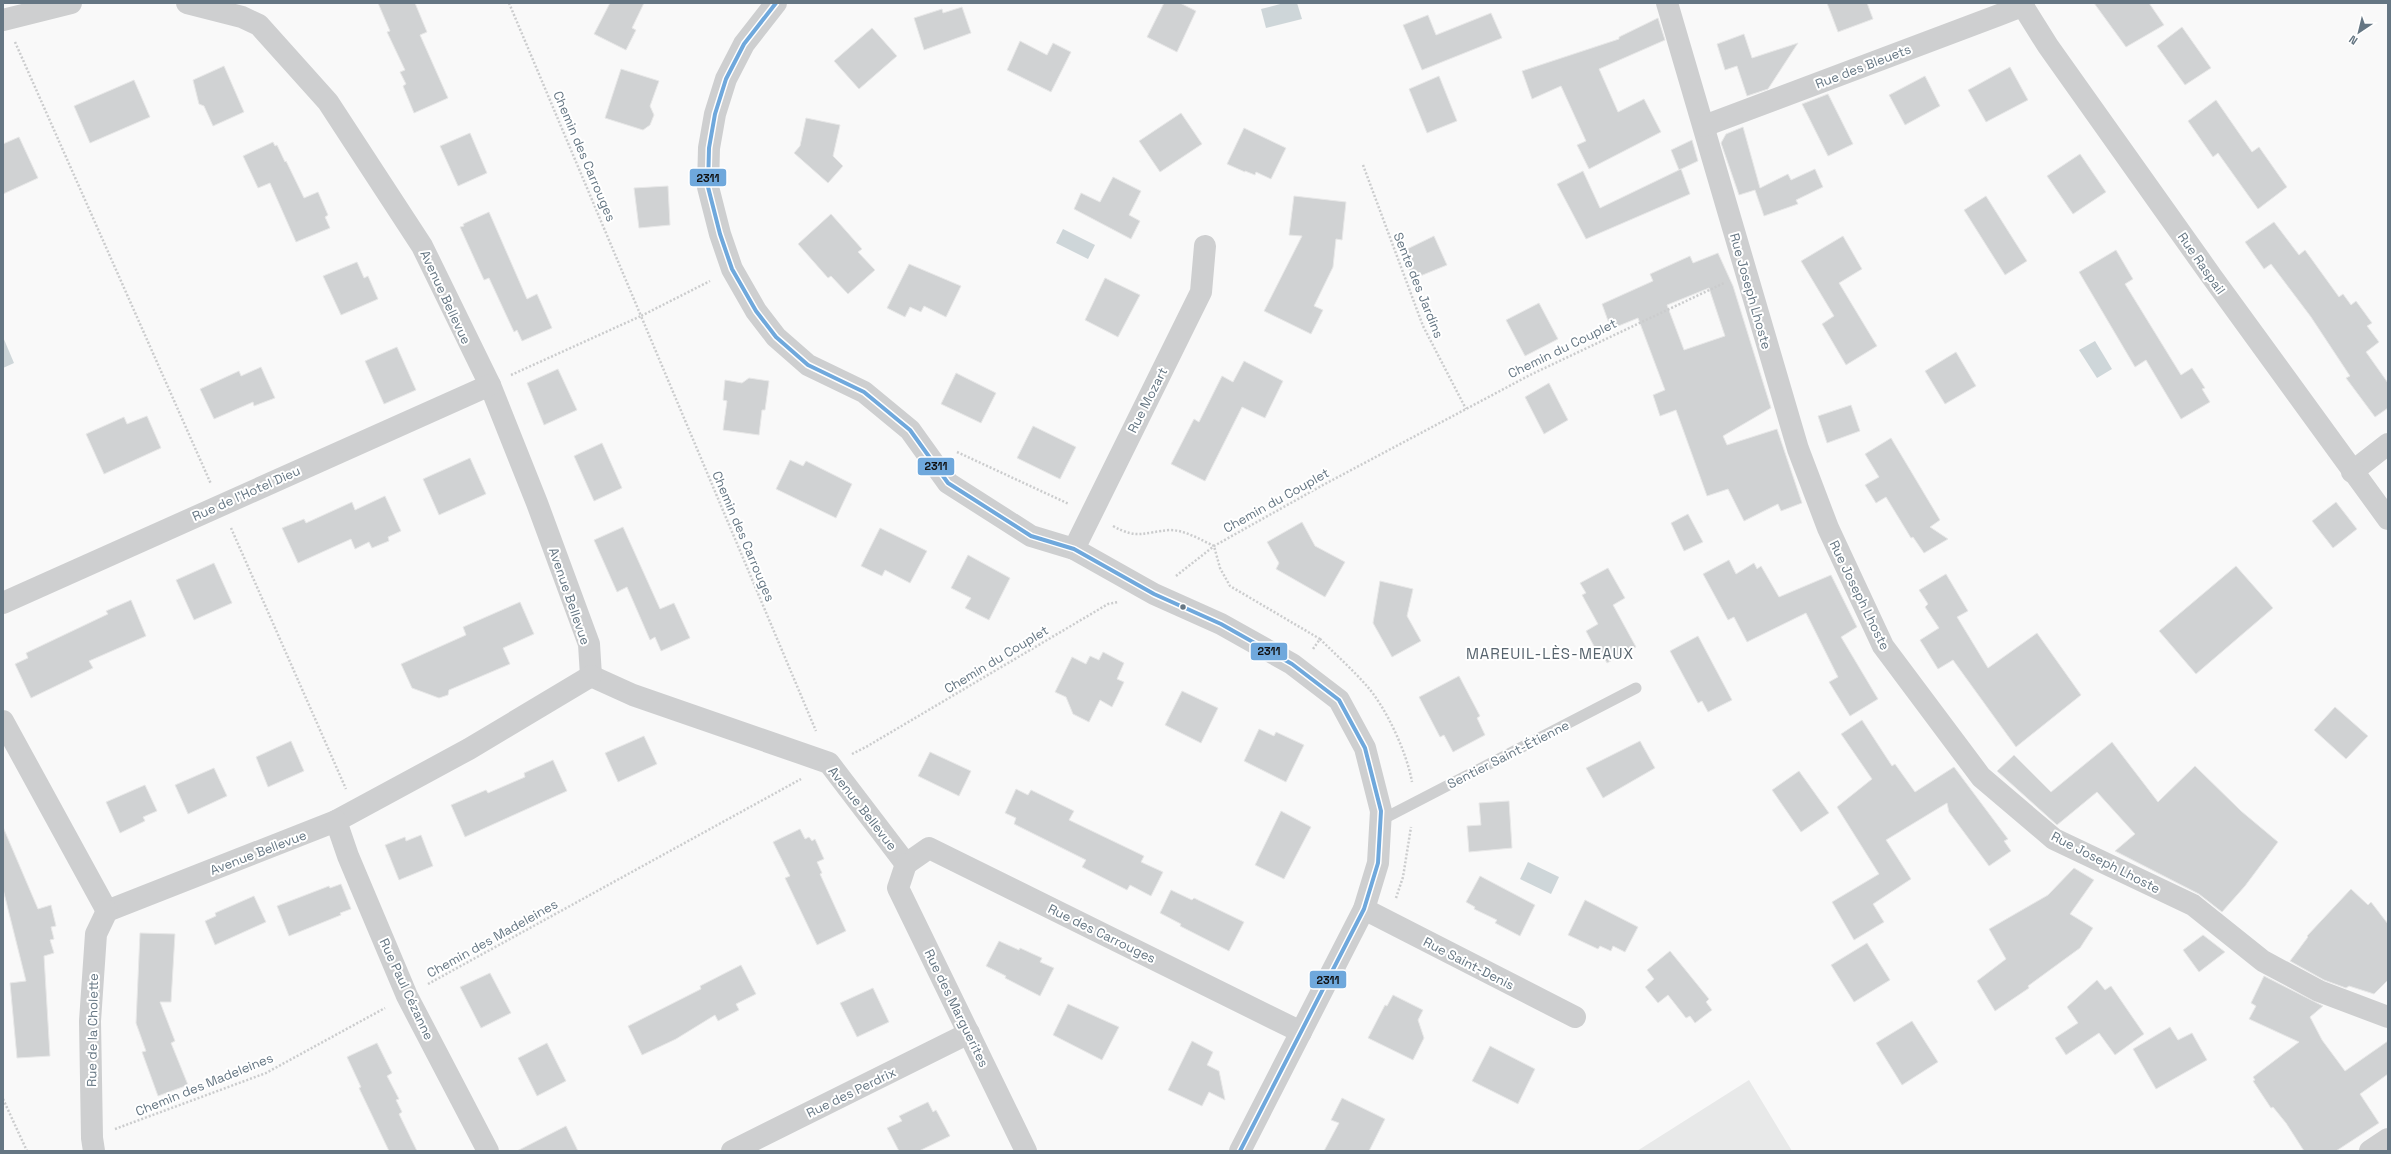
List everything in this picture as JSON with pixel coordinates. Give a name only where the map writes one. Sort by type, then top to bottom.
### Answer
[{"type":"street","points":[[4,20],[70,3]]},
{"type":"street","name":"Avenue Bellevue","points":[[188,3],[247,10],[328,102],[422,246],[490,385],[537,503],[589,644],[591,676]]},
{"type":"street","points":[[776,3],[744,44],[726,78],[715,114],[709,148],[708,187],[720,234],[732,269],[756,311],[776,337],[808,365],[864,392],[910,430],[948,483],[1031,536],[1074,549],[1154,594],[1221,624],[1298,669],[1339,700],[1365,748],[1381,811],[1381,820],[1378,863],[1364,909],[1240,1151]]},
{"type":"street","name":"Rue Joseph Lhoste","points":[[1667,3],[1704,126],[1745,273],[1798,448],[1828,528],[1862,604],[1883,646],[1981,777],[2054,839],[2193,905],[2263,961],[2319,991],[2388,1017]]},
{"type":"street","name":"Rue des Bleuets","points":[[1704,126],[2022,4]]},
{"type":"street","name":"Rue Raspail","points":[[2022,4],[2057,59],[2352,472],[2388,519]]},
{"type":"street","name":"Rue Mozart","points":[[1074,549],[1201,292],[1204,246]]},
{"type":"street","name":"Rue de l'Hotel Dieu","points":[[3,603],[220,504],[490,385]]},
{"type":"street","points":[[2352,472],[2388,444]]},
{"type":"street","name":"Avenue Bellevue","points":[[591,676],[633,695],[829,763],[906,864]]},
{"type":"street","name":"Avenue Bellevue","points":[[107,911],[356,812],[469,750],[591,676]]},
{"type":"street","points":[[3,721],[107,911]]},
{"type":"street","name":"Rue Paul Cézanne","points":[[336,821],[348,856],[407,996],[488,1151]]},
{"type":"street","name":"Rue des Carrouges","points":[[906,864],[930,848],[1301,1032]]},
{"type":"street","name":"Rue des Marguerites","points":[[906,864],[898,888],[1026,1151]]},
{"type":"street","name":"Rue Saint-Denis","points":[[1364,909],[1575,1017]]},
{"type":"street","name":"Rue de la Cholette","points":[[93,1145],[90,1021],[96,934],[107,911]]},
{"type":"street","name":"Rue des Perdrix","points":[[732,1151],[969,1033]]},
{"type":"street","points":[[2370,1151],[2388,1139]]},
{"type":"lane","name":"Sentier Saint-Étienne","points":[[1381,820],[1636,688]]},
{"type":"path","name":"Chemin des Carrouges","points":[[509,3],[829,763]]},
{"type":"path","points":[[4,20],[356,812]]},
{"type":"path","name":"Sente des Jardins","points":[[1363,165],[1423,326],[1466,409]]},
{"type":"path","points":[[490,385],[641,316],[732,269]]},
{"type":"path","name":"Chemin du Couplet","points":[[829,763],[866,747],[1108,604],[1154,594],[1214,546],[1323,485],[1590,345],[1689,301],[1745,273]]},
{"type":"path","points":[[953,450],[1090,514],[1128,535],[1171,530],[1193,536],[1214,546],[1220,568],[1230,586],[1320,639],[1298,669]]},
{"type":"path","name":"Chemin des Madeleines","points":[[93,1145],[266,1073],[829,763]]},
{"type":"path","points":[[3,1099],[27,1151]]},
{"type":"shaded area","points":[[1284,3],[1297,3],[1302,19],[1266,28],[1261,9]]},
{"type":"shaded area","points":[[1063,229],[1095,245],[1088,259],[1056,243]]},
{"type":"shaded area","points":[[3,337],[14,363],[3,368]]},
{"type":"shaded area","points":[[2095,341],[2112,369],[2097,378],[2079,350]]},
{"type":"shaded area","points":[[1528,862],[1559,877],[1551,894],[1520,879]]},
{"type":"shaded area","points":[[1749,1080],[1792,1151],[1637,1151]]},
{"type":"building","points":[[378,3],[415,3],[427,32],[420,35],[448,98],[414,113],[403,86],[406,84],[400,72],[405,70],[387,32],[390,31]]},
{"type":"building","points":[[610,3],[644,3],[632,28],[636,30],[626,50],[594,34]]},
{"type":"building","points":[[1164,3],[1180,3],[1196,11],[1177,52],[1147,37]]},
{"type":"building","points":[[1827,3],[1867,3],[1873,19],[1838,32]]},
{"type":"building","points":[[2094,3],[2149,3],[2164,25],[2126,47]]},
{"type":"building","points":[[962,7],[971,33],[924,50],[914,18],[942,9],[943,13]]},
{"type":"building","points":[[1491,13],[1502,38],[1422,70],[1403,25],[1428,15],[1436,35]]},
{"type":"building","points":[[1658,18],[1665,40],[1599,69],[1618,112],[1644,99],[1661,132],[1589,169],[1577,145],[1586,141],[1561,86],[1532,99],[1522,71],[1619,39],[1619,37]]},
{"type":"building","points":[[2182,27],[2211,68],[2185,85],[2157,46]]},
{"type":"building","points":[[872,28],[897,56],[859,89],[834,61]]},
{"type":"building","points":[[1744,34],[1752,58],[1798,43],[1768,89],[1747,96],[1737,66],[1725,70],[1717,44]]},
{"type":"building","points":[[1020,41],[1047,55],[1053,43],[1071,52],[1051,92],[1007,70]]},
{"type":"building","points":[[224,66],[244,112],[213,126],[204,106],[199,104],[193,80]]},
{"type":"building","points":[[2010,67],[2028,100],[1986,122],[1968,90]]},
{"type":"building","points":[[621,69],[659,81],[650,106],[654,115],[650,125],[643,130],[605,118]]},
{"type":"building","points":[[1439,76],[1457,121],[1427,133],[1409,89]]},
{"type":"building","points":[[1925,76],[1940,106],[1905,125],[1889,95]]},
{"type":"building","points":[[134,80],[150,117],[90,143],[74,106]]},
{"type":"building","points":[[1828,94],[1853,144],[1828,156],[1802,104]]},
{"type":"building","points":[[2216,100],[2252,152],[2259,147],[2287,187],[2258,209],[2218,153],[2213,157],[2188,121]]},
{"type":"building","points":[[1181,113],[1202,144],[1160,172],[1139,141]]},
{"type":"building","points":[[806,118],[840,125],[833,156],[843,166],[828,183],[794,153],[800,146]]},
{"type":"building","points":[[1743,127],[1760,188],[1788,174],[1791,180],[1815,169],[1823,187],[1796,200],[1798,204],[1764,216],[1755,190],[1739,195],[1721,143],[1726,134]]},
{"type":"building","points":[[1244,128],[1286,148],[1271,179],[1256,172],[1255,175],[1227,164]]},
{"type":"building","points":[[470,133],[487,173],[458,186],[440,146]]},
{"type":"building","points":[[19,137],[38,178],[3,194],[3,144]]},
{"type":"building","points":[[1692,140],[1698,161],[1679,170],[1671,150]]},
{"type":"building","points":[[273,142],[275,146],[277,145],[285,162],[286,161],[304,198],[318,192],[328,215],[325,217],[330,228],[296,242],[270,183],[258,188],[243,156]]},
{"type":"building","points":[[2080,154],[2106,192],[2073,214],[2047,176]]},
{"type":"building","points":[[1681,169],[1690,194],[1586,239],[1557,184],[1583,171],[1600,208]]},
{"type":"building","points":[[1113,177],[1141,191],[1129,215],[1140,221],[1131,239],[1074,209],[1081,193],[1100,202]]},
{"type":"building","points":[[668,186],[670,225],[639,228],[634,188]]},
{"type":"building","points":[[1294,196],[1346,202],[1342,240],[1336,239],[1333,267],[1314,306],[1323,310],[1311,334],[1264,311],[1302,236],[1289,235]]},
{"type":"building","points":[[1986,196],[2027,261],[2005,275],[1964,210]]},
{"type":"building","points":[[489,212],[527,299],[537,294],[552,328],[522,341],[517,330],[514,332],[489,278],[484,280],[460,227],[464,226],[463,224]]},
{"type":"building","points":[[831,214],[862,249],[858,252],[875,270],[848,294],[831,276],[828,278],[798,244]]},
{"type":"building","points":[[2274,222],[2299,255],[2305,250],[2339,297],[2343,294],[2351,305],[2356,301],[2372,323],[2367,326],[2379,342],[2366,352],[2388,383],[2388,408],[2375,417],[2346,378],[2350,376],[2311,317],[2271,264],[2264,269],[2245,242]]},
{"type":"building","points":[[1434,236],[1447,265],[1413,279],[1401,252]]},
{"type":"building","points":[[1843,236],[1862,269],[1839,283],[1877,346],[1846,365],[1822,324],[1834,316],[1801,261]]},
{"type":"building","points":[[2116,250],[2133,279],[2125,284],[2181,375],[2192,368],[2205,388],[2202,389],[2210,402],[2181,419],[2146,360],[2135,367],[2079,272]]},
{"type":"building","points":[[1718,253],[1733,286],[1771,408],[1723,436],[1727,445],[1777,429],[1802,503],[1781,511],[1778,504],[1744,521],[1728,489],[1707,496],[1676,410],[1660,416],[1653,395],[1665,390],[1638,318],[1611,329],[1602,304],[1653,281],[1650,274],[1690,256],[1693,263]],"holes":[[[1709,288],[1725,336],[1684,350],[1667,305]]]},
{"type":"building","points":[[357,262],[364,278],[368,276],[378,299],[341,315],[323,276]]},
{"type":"building","points":[[909,264],[961,286],[946,317],[924,306],[921,312],[910,307],[905,317],[887,308]]},
{"type":"building","points":[[1105,278],[1140,295],[1118,337],[1085,320]]},
{"type":"building","points":[[1539,303],[1558,339],[1525,356],[1506,320]]},
{"type":"building","points":[[397,347],[416,390],[384,404],[365,361]]},
{"type":"building","points":[[1956,352],[1976,386],[1945,404],[1925,371]]},
{"type":"building","points":[[1244,361],[1283,381],[1265,418],[1242,407],[1205,481],[1171,464],[1194,419],[1199,422],[1222,376],[1233,382]]},
{"type":"building","points":[[261,367],[275,398],[254,406],[253,402],[214,419],[200,389],[239,371],[241,376]]},
{"type":"building","points":[[558,369],[577,410],[544,425],[527,383]]},
{"type":"building","points":[[956,373],[996,393],[981,423],[941,404]]},
{"type":"building","points":[[749,378],[769,381],[765,410],[762,410],[759,435],[723,430],[727,401],[723,400],[725,380],[742,383]]},
{"type":"building","points":[[1549,383],[1568,420],[1544,434],[1525,397]]},
{"type":"building","points":[[1851,405],[1860,431],[1827,443],[1818,416]]},
{"type":"building","points":[[147,416],[161,448],[104,474],[86,434],[124,417],[127,424]]},
{"type":"building","points":[[1033,426],[1076,447],[1060,479],[1017,458]]},
{"type":"building","points":[[1891,438],[1940,520],[1930,527],[1948,539],[1924,553],[1913,537],[1911,538],[1886,497],[1876,503],[1865,485],[1879,477],[1865,454]]},
{"type":"building","points":[[602,443],[622,488],[594,501],[574,456]]},
{"type":"building","points":[[470,458],[486,494],[439,515],[423,479]]},
{"type":"building","points":[[790,460],[803,466],[806,461],[852,484],[836,518],[776,489]]},
{"type":"building","points":[[385,496],[401,531],[388,537],[389,541],[372,548],[369,542],[355,549],[351,539],[298,563],[282,528],[304,519],[306,523],[352,502],[355,510]]},
{"type":"building","points":[[2336,502],[2357,529],[2333,548],[2312,521]]},
{"type":"building","points":[[1688,514],[1703,542],[1684,551],[1671,523]]},
{"type":"building","points":[[1302,522],[1315,546],[1345,562],[1325,597],[1276,569],[1279,563],[1267,542]]},
{"type":"building","points":[[623,527],[660,609],[674,603],[690,638],[661,651],[655,637],[650,640],[627,587],[617,592],[594,540]]},
{"type":"building","points":[[880,528],[927,551],[910,583],[885,570],[882,576],[861,566]]},
{"type":"building","points":[[968,555],[1010,578],[989,620],[965,608],[971,598],[951,588]]},
{"type":"building","points":[[1729,560],[1736,574],[1754,563],[1757,569],[1761,566],[1779,597],[1831,575],[1857,627],[1841,637],[1878,699],[1850,716],[1829,682],[1838,677],[1806,613],[1747,642],[1734,617],[1728,620],[1703,574]]},
{"type":"building","points":[[214,563],[232,603],[194,620],[176,580]]},
{"type":"building","points":[[2236,566],[2273,608],[2196,674],[2159,631]]},
{"type":"building","points":[[1608,568],[1625,598],[1613,605],[1636,647],[1607,663],[1599,649],[1596,650],[1586,631],[1598,624],[1582,595],[1586,593],[1580,583]]},
{"type":"building","points":[[1946,574],[1968,611],[1957,617],[1988,668],[2037,633],[2081,695],[2016,747],[1953,660],[1938,669],[1920,640],[1939,628],[1925,607],[1928,604],[1919,590]]},
{"type":"building","points":[[1380,581],[1413,589],[1407,616],[1421,641],[1392,657],[1373,623]]},
{"type":"building","points":[[131,600],[146,636],[89,661],[93,668],[31,698],[15,664],[28,658],[26,653],[108,614],[106,611]]},
{"type":"building","points":[[520,602],[534,634],[503,648],[510,664],[449,690],[448,695],[439,698],[412,688],[401,664],[466,635],[463,627]]},
{"type":"building","points":[[1698,636],[1732,700],[1708,712],[1702,701],[1698,703],[1670,651]]},
{"type":"building","points":[[1103,652],[1124,663],[1117,679],[1124,682],[1112,707],[1100,700],[1089,722],[1073,714],[1066,697],[1055,692],[1072,657],[1086,664],[1090,656],[1099,660]]},
{"type":"building","points":[[1459,676],[1480,716],[1477,718],[1485,735],[1453,752],[1444,735],[1440,737],[1419,697]]},
{"type":"building","points":[[1182,691],[1218,708],[1201,743],[1165,725]]},
{"type":"building","points":[[2335,707],[2368,736],[2346,759],[2314,730]]},
{"type":"building","points":[[1862,720],[1892,766],[1895,764],[1915,792],[1954,767],[2008,839],[2004,841],[2011,851],[1989,866],[1949,812],[1947,803],[1886,840],[1911,879],[1873,904],[1884,922],[1854,940],[1832,902],[1879,874],[1837,807],[1872,779],[1841,734]]},
{"type":"building","points":[[1259,729],[1274,736],[1276,732],[1304,745],[1286,782],[1244,761]]},
{"type":"building","points":[[644,736],[657,764],[618,782],[605,753]]},
{"type":"building","points":[[291,741],[304,771],[268,787],[256,757]]},
{"type":"building","points":[[1640,741],[1655,768],[1603,798],[1586,768]]},
{"type":"building","points":[[2112,742],[2158,802],[2195,766],[2241,811],[2278,842],[2245,886],[2222,912],[2199,894],[2115,851],[2135,834],[2097,792],[2057,825],[1997,771],[2014,755],[2051,792]]},
{"type":"building","points":[[930,752],[971,771],[959,796],[918,776]]},
{"type":"building","points":[[553,760],[567,791],[465,837],[451,805],[486,790],[488,793],[525,777],[524,773]]},
{"type":"building","points":[[214,768],[227,796],[188,814],[175,785]]},
{"type":"building","points":[[1799,771],[1829,813],[1801,832],[1772,790]]},
{"type":"building","points":[[145,785],[157,811],[143,817],[145,821],[120,833],[106,802]]},
{"type":"building","points":[[1016,789],[1028,795],[1031,790],[1074,811],[1069,820],[1144,856],[1141,862],[1163,872],[1151,896],[1130,885],[1127,890],[1082,867],[1086,860],[1014,824],[1016,818],[1005,813]]},
{"type":"building","points":[[1509,801],[1512,848],[1469,852],[1467,826],[1481,825],[1479,803]]},
{"type":"building","points":[[1281,811],[1311,827],[1284,879],[1255,865]]},
{"type":"building","points":[[3,827],[38,909],[51,905],[56,926],[51,927],[54,939],[50,940],[54,953],[44,956],[50,1056],[17,1058],[10,983],[26,981],[3,889]]},
{"type":"building","points":[[800,829],[805,839],[809,837],[812,841],[815,839],[824,859],[817,862],[822,873],[820,874],[846,931],[817,945],[785,878],[790,876],[773,842]]},
{"type":"building","points":[[421,835],[433,866],[399,880],[385,845],[405,837],[406,841]]},
{"type":"building","points":[[2074,868],[2094,880],[2070,914],[2093,928],[2080,948],[2028,986],[2029,988],[1995,1011],[1977,981],[2006,959],[1989,929],[2048,895]]},
{"type":"building","points":[[1480,876],[1535,905],[1520,936],[1495,923],[1497,920],[1474,909],[1475,907],[1466,902]]},
{"type":"building","points":[[341,884],[351,909],[340,913],[341,915],[289,936],[277,906],[329,886],[330,888]]},
{"type":"building","points":[[2351,889],[2368,905],[2371,902],[2388,924],[2388,980],[2374,994],[2349,986],[2346,988],[2324,980],[2290,961],[2308,937],[2307,936]]},
{"type":"building","points":[[1171,890],[1192,900],[1194,898],[1244,922],[1229,951],[1180,926],[1181,924],[1160,913]]},
{"type":"building","points":[[254,896],[266,922],[215,945],[205,921],[216,916],[215,913]]},
{"type":"building","points":[[1585,900],[1638,927],[1625,952],[1613,946],[1611,951],[1600,946],[1598,949],[1568,935]]},
{"type":"building","points":[[140,933],[175,934],[171,1002],[160,1002],[175,1041],[171,1043],[188,1085],[158,1096],[142,1052],[146,1051],[136,1023]]},
{"type":"building","points":[[2203,935],[2225,952],[2199,972],[2183,950]]},
{"type":"building","points":[[999,941],[1019,950],[1020,948],[1042,958],[1040,962],[1054,968],[1040,996],[1005,978],[1006,976],[986,966]]},
{"type":"building","points":[[1867,943],[1890,980],[1854,1002],[1831,965]]},
{"type":"building","points":[[1670,951],[1709,999],[1706,1002],[1712,1010],[1695,1023],[1690,1016],[1686,1018],[1668,995],[1658,1003],[1645,987],[1654,979],[1647,970]]},
{"type":"building","points":[[741,965],[756,994],[736,1004],[739,1010],[718,1021],[715,1015],[676,1039],[642,1055],[628,1026],[701,989],[700,986]]},
{"type":"building","points":[[490,973],[511,1013],[481,1028],[460,987]]},
{"type":"building","points":[[2264,976],[2323,1006],[2310,1017],[2322,1040],[2345,1071],[2388,1041],[2388,1074],[2360,1094],[2379,1123],[2336,1151],[2304,1151],[2286,1123],[2273,1107],[2271,1108],[2253,1081],[2255,1080],[2253,1077],[2299,1042],[2249,1019],[2256,1006],[2251,1003]]},
{"type":"building","points":[[2097,980],[2105,990],[2111,986],[2144,1034],[2115,1055],[2099,1033],[2066,1055],[2055,1038],[2078,1023],[2067,1007]]},
{"type":"building","points":[[873,988],[889,1022],[857,1037],[840,1003]]},
{"type":"building","points":[[1393,995],[1423,1010],[1418,1020],[1424,1038],[1413,1060],[1368,1038],[1385,1005],[1387,1006]]},
{"type":"building","points":[[1068,1004],[1119,1027],[1102,1060],[1053,1035]]},
{"type":"building","points":[[1912,1021],[1938,1062],[1902,1085],[1876,1043]]},
{"type":"building","points":[[2170,1027],[2178,1040],[2192,1033],[2207,1060],[2156,1089],[2133,1049]]},
{"type":"building","points":[[1192,1041],[1213,1052],[1207,1065],[1219,1071],[1225,1100],[1209,1092],[1202,1106],[1168,1090]]},
{"type":"building","points":[[377,1043],[392,1073],[387,1076],[399,1099],[396,1100],[402,1112],[399,1114],[417,1151],[389,1151],[359,1088],[361,1087],[347,1057]]},
{"type":"building","points":[[547,1043],[566,1081],[537,1096],[518,1058]]},
{"type":"building","points":[[1490,1046],[1535,1069],[1518,1104],[1472,1081]]},
{"type":"building","points":[[1342,1098],[1385,1119],[1369,1151],[1324,1151],[1339,1123],[1331,1120]]},
{"type":"building","points":[[928,1102],[933,1112],[936,1110],[950,1136],[919,1151],[899,1151],[887,1128],[902,1121],[899,1116]]},
{"type":"building","points":[[566,1126],[578,1151],[517,1151]]},
{"type":"transit line","name":"2311","points":[[776,3],[744,44],[726,79],[715,114],[709,148],[708,187],[720,234],[732,269],[756,311],[776,337],[808,365],[864,392],[910,430],[948,483],[1031,536],[1074,549],[1154,594],[1221,624],[1292,664],[1339,700],[1365,748],[1381,811],[1378,863],[1364,909],[1240,1151]]},
{"type":"district","name":"MAREUIL-LÈS-MEAUX","points":[[1550,654]]}]
